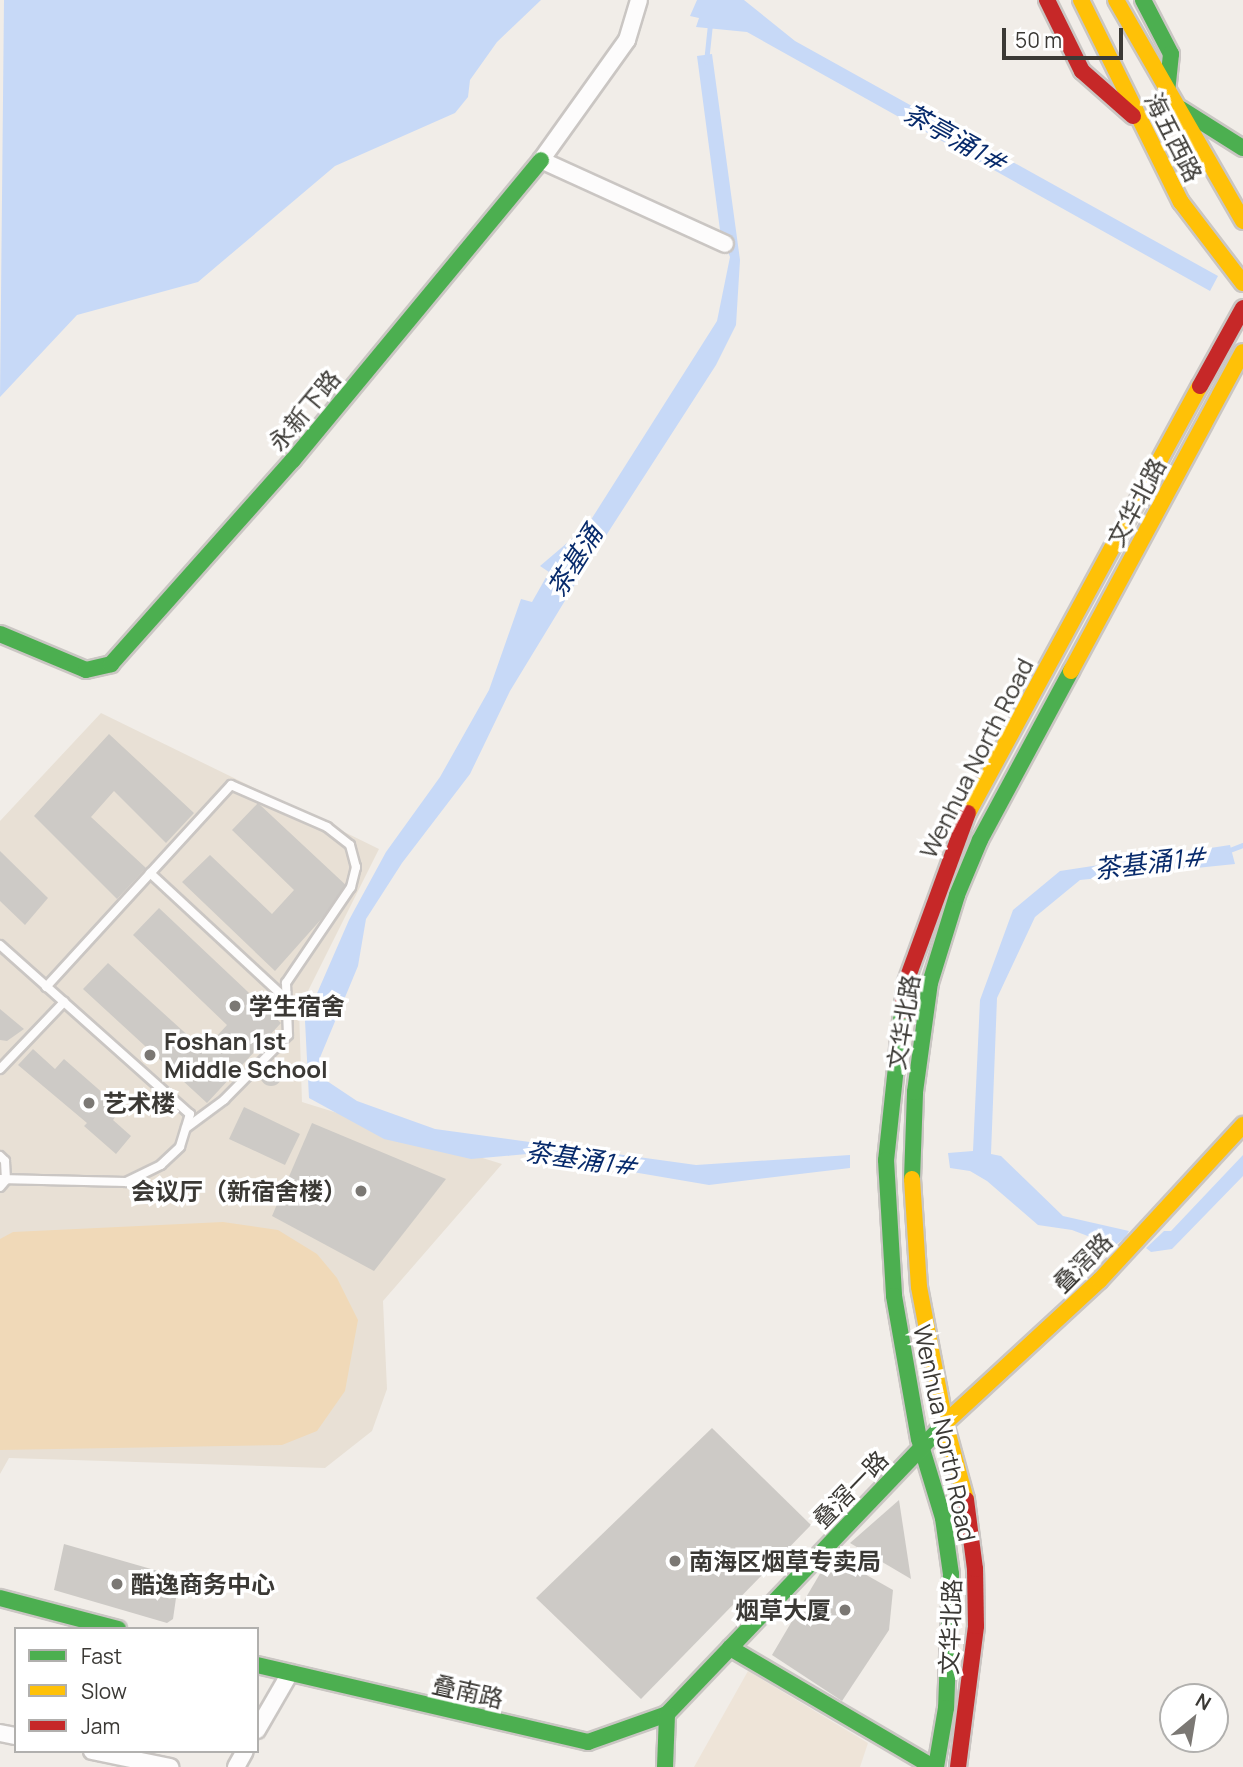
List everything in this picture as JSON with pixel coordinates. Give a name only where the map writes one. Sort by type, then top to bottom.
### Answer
[{"type":"main road","points":[[1047,0],[1082,71],[1140,122]]},
{"type":"main road","name":"海五西路","points":[[1081,0],[1181,202],[1243,283]]},
{"type":"main road","name":"海五西路","points":[[1116,0],[1243,221]]},
{"type":"main road","points":[[1143,0],[1171,54],[1171,97],[1243,148]]},
{"type":"main road","name":"永新下路","points":[[0,634],[86,670],[111,664],[266,491],[541,160]]},
{"type":"main road","name":"Wenhua North Road","points":[[934,1767],[946,1708],[951,1574],[943,1518],[921,1447],[894,1296],[886,1160],[890,1089],[906,982],[960,828],[1242,312]]},
{"type":"main road","name":"文华北路","points":[[958,1767],[976,1626],[975,1569],[968,1508],[944,1423],[919,1287],[911,1161],[915,1092],[930,983],[957,895],[980,840],[1243,352]]},
{"type":"main road","name":"叠滘路","points":[[921,1447],[1100,1280],[1243,1125]]},
{"type":"main road","name":"叠滘一路","points":[[667,1714],[921,1447]]},
{"type":"main road","points":[[0,1598],[110,1627]]},
{"type":"main road","points":[[730,1648],[934,1767]]},
{"type":"main road","name":"叠南路","points":[[259,1666],[588,1742],[667,1714]]},
{"type":"main road","points":[[665,1767],[667,1714]]},
{"type":"street","points":[[639,0],[627,40],[541,160],[726,244]]},
{"type":"street","points":[[259,1727],[290,1674]]},
{"type":"street","points":[[102,1753],[170,1767]]},
{"type":"lane","points":[[46,987],[231,785],[327,827],[350,845],[356,867],[351,887],[286,983],[288,1035],[224,1100],[186,1128]]},
{"type":"lane","points":[[150,873],[287,1000]]},
{"type":"lane","points":[[0,945],[190,1114],[180,1147],[161,1165],[125,1182],[2,1182],[5,1161],[0,1156]]},
{"type":"lane","points":[[0,1069],[64,1002]]},
{"type":"shaded area","name":"Foshan 1st Middle School","points":[[101,713],[379,849],[299,1009],[302,1102],[502,1164],[383,1301],[387,1389],[372,1431],[325,1468],[9,1458],[0,1474],[0,821]]},
{"type":"shaded area","points":[[223,1222],[278,1230],[317,1254],[337,1278],[358,1320],[345,1391],[317,1431],[282,1445],[0,1450],[0,1239],[13,1232]]},
{"type":"shaded area","points":[[748,1671],[868,1743],[860,1767],[694,1767]]},
{"type":"water","points":[[4,0],[541,0],[497,42],[470,80],[468,97],[455,113],[335,166],[198,282],[77,315],[0,397]]},
{"type":"water","name":"茶亭涌1#","points":[[697,0],[744,0],[795,41],[1218,276],[1210,291],[747,32],[696,27],[699,18],[690,16]]},
{"type":"water","points":[[712,54],[740,260],[736,325],[716,365],[598,548],[590,545],[574,570],[580,576],[510,691],[470,774],[402,863],[366,919],[358,966],[319,1060],[327,1081],[357,1101],[435,1129],[696,1165],[850,1155],[850,1168],[709,1185],[527,1154],[471,1159],[384,1139],[309,1098],[305,1021],[349,920],[386,852],[440,777],[489,690],[521,599],[532,602],[549,572],[540,566],[587,526],[717,321],[730,257],[720,230],[697,56]]},
{"type":"water","points":[[1230,845],[1235,864],[1080,880],[1035,917],[997,998],[991,1154],[1001,1156],[1063,1216],[1129,1231],[1125,1238],[1114,1246],[1072,1230],[1038,1225],[987,1181],[970,1171],[950,1168],[948,1153],[973,1151],[980,1000],[1013,910],[1060,871]]},
{"type":"water","points":[[1243,1155],[1243,1176],[1172,1249],[1151,1252],[1146,1248],[1164,1231],[1171,1231]]},
{"type":"building","points":[[109,734],[194,813],[166,843],[114,791],[91,817],[146,868],[117,899],[34,816]]},
{"type":"building","name":"学生宿舍","points":[[258,803],[349,888],[275,971],[182,882],[210,855],[272,914],[294,890],[232,830]]},
{"type":"building","points":[[0,851],[48,898],[25,925],[0,901]]},
{"type":"building","name":"学生宿舍","points":[[159,908],[281,1023],[207,1103],[83,989],[108,963],[204,1050],[227,1025],[133,935]]},
{"type":"building","points":[[0,1009],[24,1029],[7,1041],[0,1040]]},
{"type":"building","name":"艺术楼","points":[[33,1049],[55,1069],[64,1059],[121,1109],[113,1120],[131,1136],[116,1154],[84,1126],[87,1123],[18,1065]]},
{"type":"building","points":[[271,1064],[279,1067],[282,1075],[279,1083],[271,1086],[263,1083],[260,1075],[263,1067]]},
{"type":"building","points":[[244,1107],[300,1134],[285,1165],[229,1139]]},
{"type":"building","name":"会议厅（新宿舍楼）","points":[[312,1123],[446,1179],[374,1271],[272,1216]]},
{"type":"building","name":"南海区烟草专卖局","points":[[712,1428],[811,1525],[641,1699],[536,1598]]},
{"type":"building","points":[[899,1500],[911,1579],[850,1543]]},
{"type":"building","name":"酷逸商务中心","points":[[64,1544],[179,1577],[173,1619],[167,1623],[54,1590]]},
{"type":"building","name":"烟草大厦","points":[[831,1555],[893,1590],[889,1630],[842,1701],[772,1655]]},
{"type":"waterway","name":"茶基涌","points":[[706,62],[710,23]]},
{"type":"waterway","name":"茶基涌1#","points":[[1227,851],[1243,845]]},
{"type":"traffic: fast","points":[[1143,0],[1171,54],[1167,91]]},
{"type":"traffic: fast","points":[[1181,109],[1243,148]]},
{"type":"traffic: fast","points":[[0,634],[86,670],[111,664],[293,460],[541,160]]},
{"type":"traffic: fast","points":[[912,1179],[915,1092],[930,983],[957,895],[980,840],[1071,671]]},
{"type":"traffic: fast","points":[[902,1011],[886,1160],[894,1296],[919,1439],[943,1518],[951,1574],[946,1708],[936,1767]]},
{"type":"traffic: fast","points":[[259,1665],[588,1742],[667,1714],[945,1423]]},
{"type":"traffic: fast","points":[[0,1598],[110,1627]]},
{"type":"traffic: fast","points":[[730,1648],[933,1767]]},
{"type":"traffic: fast","points":[[665,1767],[667,1714]]},
{"type":"traffic: slow","points":[[1081,0],[1181,202],[1243,283]]},
{"type":"traffic: slow","points":[[1116,0],[1243,221]]},
{"type":"traffic: slow","points":[[1071,671],[1243,352]]},
{"type":"traffic: slow","points":[[968,813],[1200,386]]},
{"type":"traffic: slow","points":[[945,1423],[1100,1280],[1243,1125]]},
{"type":"traffic: slow","points":[[912,1179],[919,1287],[945,1423],[966,1500]]},
{"type":"traffic: jam","points":[[1047,0],[1082,71],[1133,116]]},
{"type":"traffic: jam","points":[[1200,386],[1243,308]]},
{"type":"traffic: jam","points":[[902,1011],[906,982],[968,813]]},
{"type":"traffic: jam","points":[[958,1767],[976,1626],[975,1569],[966,1500]]},
{"type":"place","name":"学生宿舍","points":[[235,1006]]},
{"type":"place","name":"Foshan 1st Middle School","points":[[150,1055]]},
{"type":"place","name":"艺术楼","points":[[89,1103]]},
{"type":"place","name":"会议厅（新宿舍楼）","points":[[361,1191]]},
{"type":"place","name":"南海区烟草专卖局","points":[[675,1561]]},
{"type":"place","name":"酷逸商务中心","points":[[117,1584]]},
{"type":"place","name":"烟草大厦","points":[[845,1610]]}]
